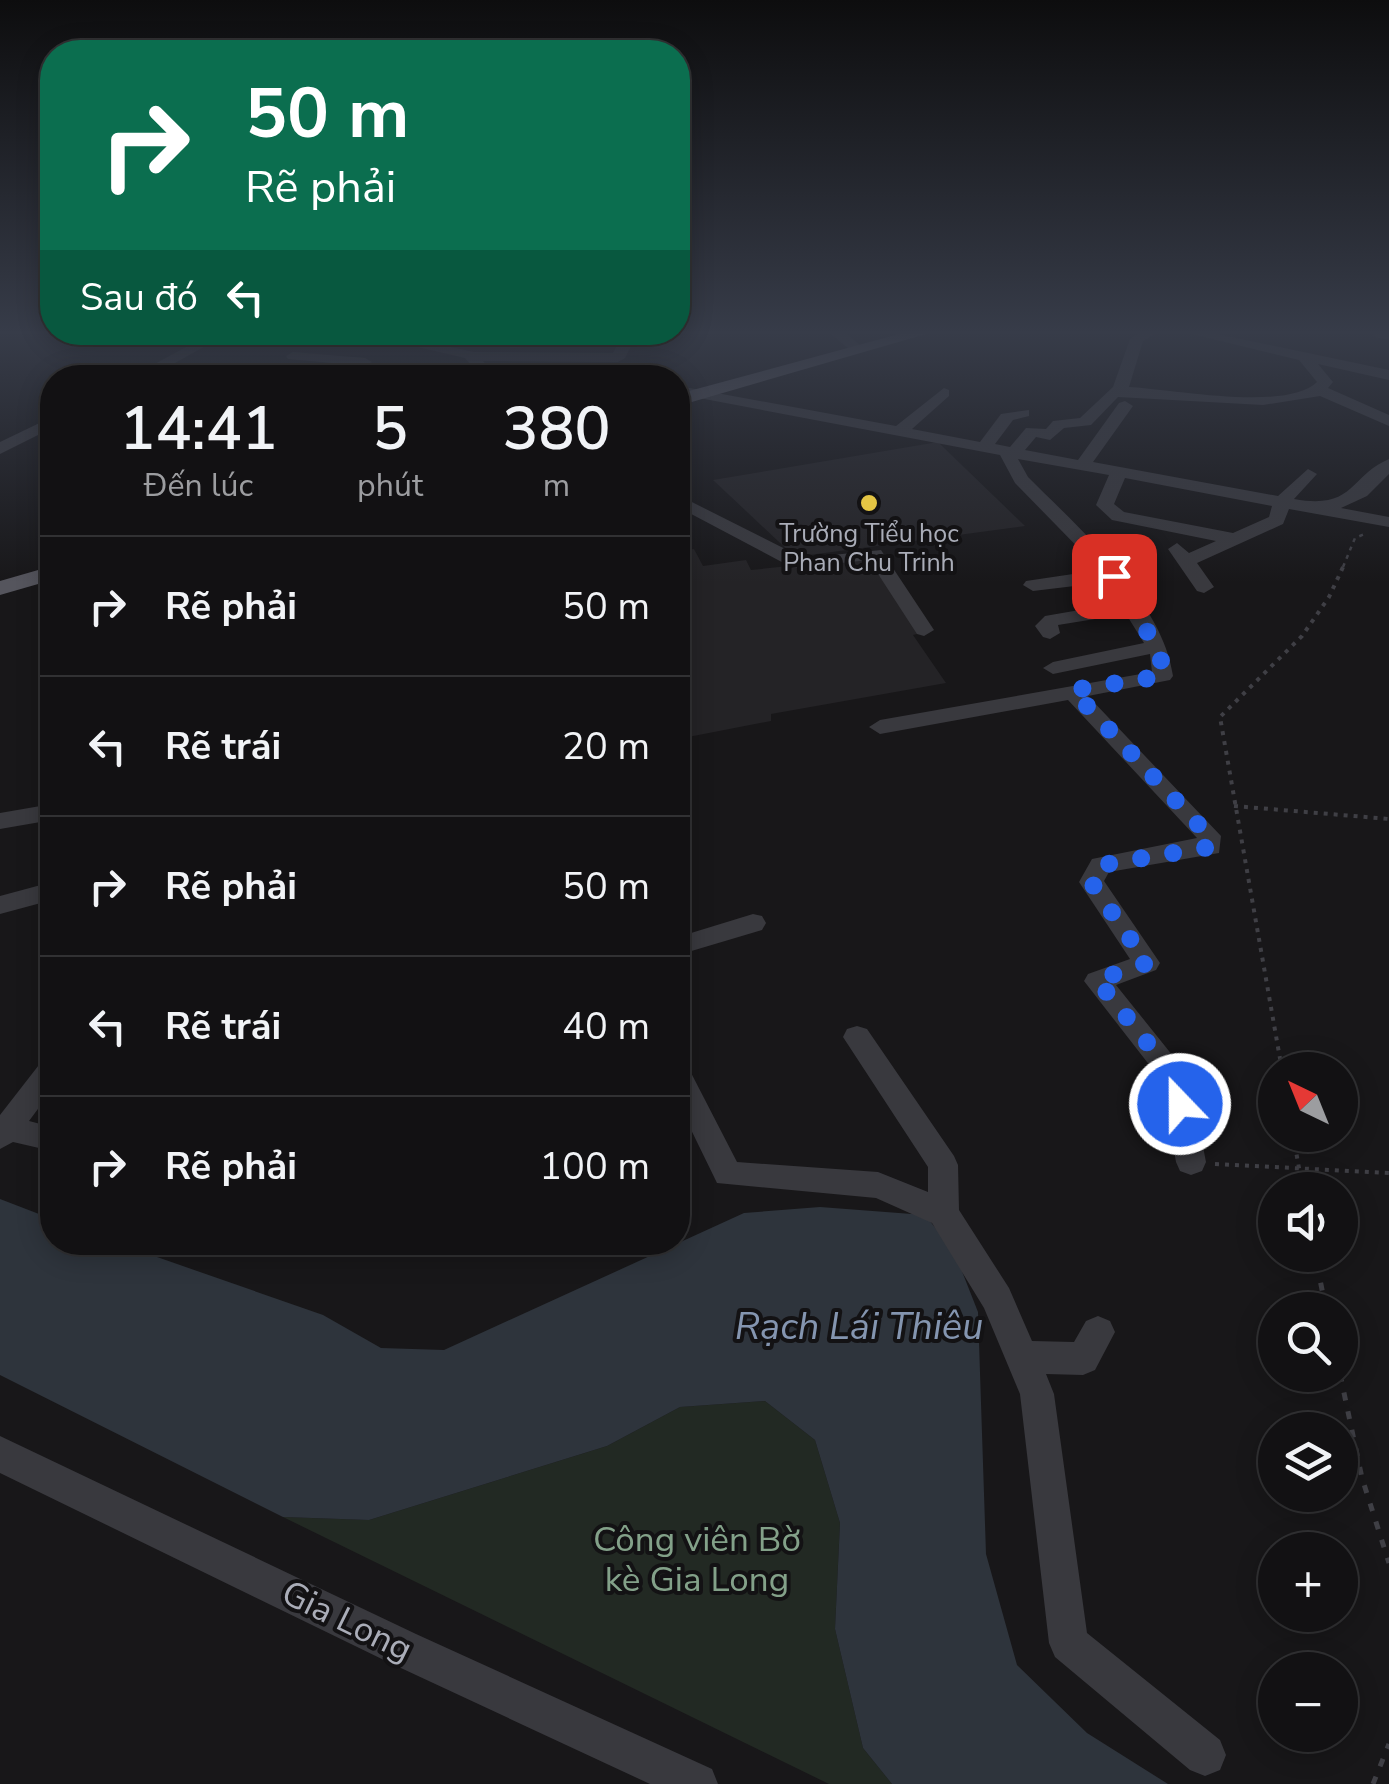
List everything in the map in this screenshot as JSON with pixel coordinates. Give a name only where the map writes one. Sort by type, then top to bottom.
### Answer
[{"type":"main road","points":[[0,585],[40,573]]},
{"type":"street","points":[[818,417],[1083,464],[1382,524]]},
{"type":"street","points":[[900,431],[916,417]]},
{"type":"street","points":[[984,446],[1009,417]]},
{"type":"street","points":[[1011,451],[1032,431],[1050,435],[1059,424],[1086,422],[1090,417]]},
{"type":"street","points":[[1083,464],[1111,417]]},
{"type":"street","points":[[0,450],[40,428]]},
{"type":"street","points":[[880,727],[1163,676],[1156,646],[1114,576],[1020,479],[1011,451]]},
{"type":"street","points":[[1322,510],[1361,492],[1389,464]]},
{"type":"street","points":[[1119,471],[1104,504],[1118,516],[1235,539]]},
{"type":"street","points":[[1186,561],[1277,520],[1282,502],[1308,474]]},
{"type":"street","points":[[690,506],[800,564],[874,554],[924,630]]},
{"type":"street","points":[[1160,524],[1204,587]]},
{"type":"street","points":[[1033,585],[1114,576]]},
{"type":"street","points":[[1050,633],[1045,626],[1052,620],[1132,608]]},
{"type":"street","points":[[1053,668],[1156,646]]},
{"type":"street","points":[[1072,690],[1209,836],[1210,847],[1101,865],[1091,882],[1147,963],[1097,980],[1174,1076],[1190,1162]]},
{"type":"street","points":[[0,821],[40,814]]},
{"type":"street","points":[[0,905],[40,894]]},
{"type":"street","points":[[690,942],[753,923]]},
{"type":"street","points":[[856,1037],[943,1165],[948,1222]]},
{"type":"street","points":[[40,1085],[4,1133],[40,1138]]},
{"type":"street","points":[[690,1099],[728,1174],[878,1184],[948,1222],[988,1282],[1037,1394],[1069,1643],[1205,1755]]},
{"type":"street","points":[[1022,1357],[1082,1358],[1098,1332]]},
{"type":"street","name":"Gia Long","points":[[0,1454],[402,1648],[697,1784]]},
{"type":"path","points":[[1279,1052],[1220,717],[1227,706],[1302,638],[1334,593],[1355,538],[1382,524]]},
{"type":"path","points":[[1234,806],[1389,819]]},
{"type":"path","points":[[1297,1152],[1300,1172]]},
{"type":"path","points":[[1190,1162],[1389,1173]]},
{"type":"path","points":[[1344,1392],[1362,1478],[1389,1563]]},
{"type":"path","points":[[1373,1784],[1389,1744]]},
{"type":"shaded area","name":"Trường Tiểu học Phan Chu Trinh","points":[[938,442],[1025,526],[795,557],[713,480]]},
{"type":"shaded area","points":[[694,549],[703,566],[746,560],[751,570],[875,557],[921,633],[913,635],[946,683],[771,714],[771,721],[690,737],[690,550]]},
{"type":"green space","name":"Công viên Bờ kè Gia Long","points":[[765,1401],[815,1440],[840,1523],[835,1629],[863,1748],[892,1784],[829,1784],[283,1517],[369,1520],[607,1446],[680,1407]]},
{"type":"water","name":"Rạch Lái Thiêu","points":[[0,1199],[40,1214],[40,1255],[151,1255],[323,1315],[381,1348],[444,1350],[652,1255],[690,1255],[690,1238],[744,1213],[820,1207],[925,1215],[954,1251],[978,1312],[986,1554],[1017,1665],[1087,1733],[1168,1784],[892,1784],[863,1748],[835,1629],[840,1523],[815,1440],[765,1401],[680,1407],[607,1446],[369,1520],[283,1517],[0,1375]]},
{"type":"place","name":"Trường Tiểu học Phan Chu Trinh","points":[[869,503]]},
{"type":"route","points":[[1114,576],[1160,653],[1163,676],[1072,690],[1209,836],[1210,847],[1101,865],[1091,882],[1147,963],[1097,980],[1174,1076],[1180,1104]]}]
